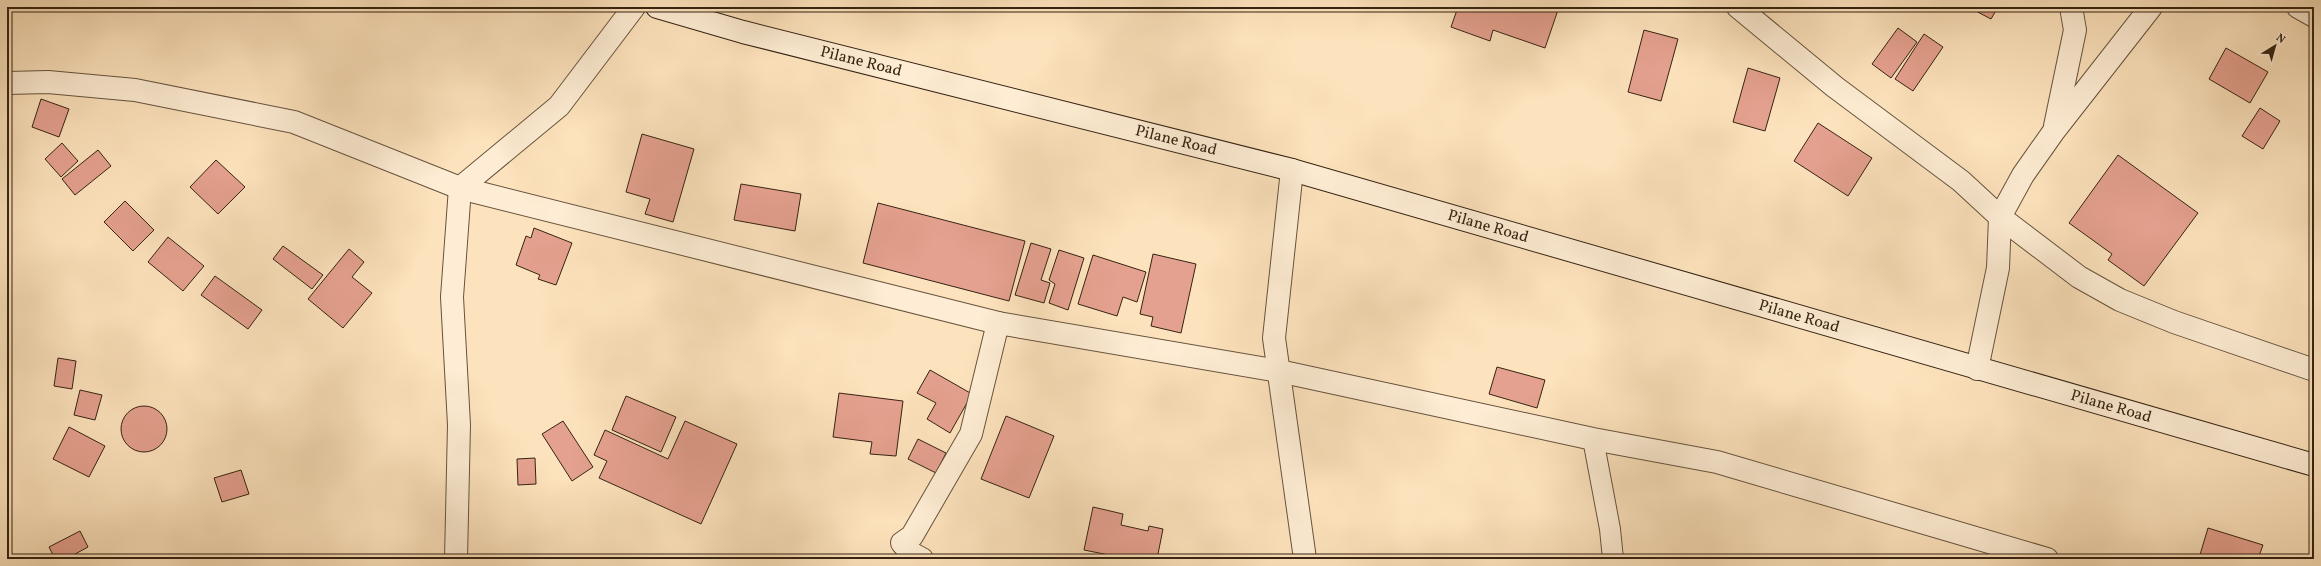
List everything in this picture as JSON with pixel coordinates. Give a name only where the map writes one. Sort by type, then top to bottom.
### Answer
[{"type":"street","points":[[456,559],[459,426],[452,297],[460,188],[559,106],[634,7]]},
{"type":"street","name":"Pilane Road","points":[[657,7],[751,34],[1292,170],[1977,369],[2314,465]]},
{"type":"street","points":[[1738,7],[1835,87],[1961,180],[2000,217],[2079,276],[2120,300],[2174,322],[2314,370]]},
{"type":"street","points":[[2054,131],[2075,30],[2071,7]]},
{"type":"street","points":[[1977,369],[1998,268],[2000,217],[2023,175],[2054,131],[2151,7]]},
{"type":"street","points":[[2298,7],[2314,16]]},
{"type":"street","points":[[7,83],[48,82],[135,90],[294,122],[460,188],[998,324],[1279,371],[1593,439],[1717,462],[2047,559]]},
{"type":"street","points":[[1292,170],[1274,338],[1305,559]]},
{"type":"street","points":[[922,559],[911,553],[902,543],[912,536],[971,434],[998,324]]},
{"type":"lane","points":[[1593,439],[1610,529],[1613,559]]},
{"type":"building","points":[[1458,7],[1559,7],[1545,48],[1493,30],[1490,41],[1451,27]]},
{"type":"building","points":[[1973,7],[1998,7],[1991,19],[1972,9]]},
{"type":"building","points":[[1898,28],[1917,42],[1891,78],[1872,64]]},
{"type":"building","points":[[1644,30],[1678,39],[1661,101],[1628,92]]},
{"type":"building","points":[[1924,34],[1943,47],[1913,91],[1895,79]]},
{"type":"building","points":[[2226,48],[2268,72],[2250,103],[2209,79]]},
{"type":"building","points":[[1748,68],[1780,78],[1765,131],[1733,122]]},
{"type":"building","points":[[41,99],[69,109],[59,137],[32,127]]},
{"type":"building","points":[[2260,108],[2280,121],[2263,149],[2242,136]]},
{"type":"building","points":[[1818,123],[1872,158],[1848,196],[1794,161]]},
{"type":"building","points":[[642,134],[694,149],[673,222],[645,214],[650,199],[626,192]]},
{"type":"building","points":[[62,143],[78,161],[61,177],[45,159]]},
{"type":"building","points":[[98,150],[111,166],[75,195],[62,179]]},
{"type":"building","points":[[2118,155],[2198,213],[2144,286],[2108,260],[2112,254],[2069,223]]},
{"type":"building","points":[[216,160],[245,187],[218,214],[190,187]]},
{"type":"building","points":[[741,184],[801,194],[795,231],[734,220]]},
{"type":"building","points":[[125,201],[154,230],[133,251],[104,222]]},
{"type":"building","points":[[878,203],[1025,241],[1009,301],[863,263]]},
{"type":"building","points":[[534,228],[572,243],[556,285],[538,279],[540,275],[516,265],[526,236],[531,238]]},
{"type":"building","points":[[168,237],[204,266],[183,291],[148,262]]},
{"type":"building","points":[[1031,243],[1051,249],[1041,280],[1050,283],[1044,303],[1015,295]]},
{"type":"building","points":[[283,246],[323,275],[312,289],[273,259]]},
{"type":"building","points":[[349,249],[364,262],[352,277],[372,293],[343,328],[308,299]]},
{"type":"building","points":[[1059,250],[1084,258],[1068,310],[1049,303],[1055,284],[1049,280]]},
{"type":"building","points":[[1153,254],[1196,264],[1181,333],[1151,326],[1153,317],[1140,314]]},
{"type":"building","points":[[1093,255],[1146,272],[1137,302],[1123,297],[1117,316],[1078,304]]},
{"type":"building","points":[[215,276],[262,310],[248,329],[201,295]]},
{"type":"building","points":[[58,358],[76,361],[72,389],[54,386]]},
{"type":"building","points":[[1497,367],[1545,380],[1537,408],[1489,394]]},
{"type":"building","points":[[930,370],[972,394],[950,433],[927,419],[936,403],[917,393]]},
{"type":"building","points":[[80,390],[102,395],[95,420],[74,415]]},
{"type":"building","points":[[839,393],[903,401],[896,456],[870,454],[872,442],[833,437]]},
{"type":"building","points":[[626,396],[676,417],[661,452],[612,430]]},
{"type":"building","points":[[149,406],[161,412],[166,420],[166,438],[161,446],[153,451],[139,452],[127,446],[122,438],[121,424],[127,412],[135,407]]},
{"type":"building","points":[[1006,416],[1054,436],[1029,498],[981,479]]},
{"type":"building","points":[[563,421],[593,467],[572,481],[542,434]]},
{"type":"building","points":[[685,421],[737,444],[701,524],[599,478],[607,461],[594,455],[605,430],[668,459]]},
{"type":"building","points":[[69,427],[105,446],[89,477],[53,459]]},
{"type":"building","points":[[918,439],[946,453],[936,473],[908,459]]},
{"type":"building","points":[[535,458],[536,484],[518,485],[517,459]]},
{"type":"building","points":[[241,470],[249,494],[222,502],[214,478]]},
{"type":"building","points":[[1093,507],[1123,514],[1121,525],[1148,531],[1149,526],[1163,529],[1157,559],[1129,559],[1084,550]]},
{"type":"building","points":[[2208,528],[2263,545],[2258,559],[2199,558]]},
{"type":"building","points":[[80,531],[88,547],[66,559],[55,559],[49,547]]},
{"type":"building","points":[[193,556],[197,557],[202,559],[185,559]]}]
